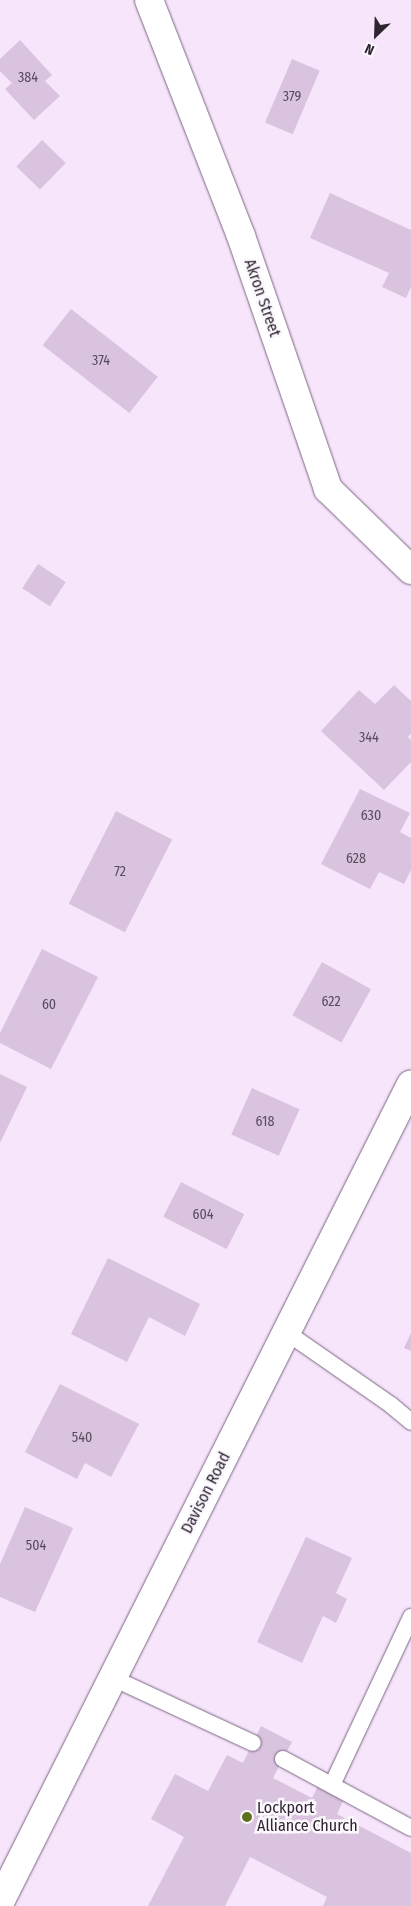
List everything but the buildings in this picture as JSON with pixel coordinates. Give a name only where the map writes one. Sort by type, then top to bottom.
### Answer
[{"type":"street","name":"Akron Street","points":[[149,0],[241,236],[328,489],[411,570]]},
{"type":"street","name":"Davison Road","points":[[0,1902],[411,1084]]},
{"type":"lane","points":[[286,1332],[391,1405],[411,1422]]},
{"type":"lane","points":[[332,1785],[411,1617]]},
{"type":"lane","points":[[113,1678],[253,1743]]},
{"type":"lane","points":[[283,1759],[410,1823]]},
{"type":"place","name":"Lockport Alliance Church","points":[[247,1817]]}]
